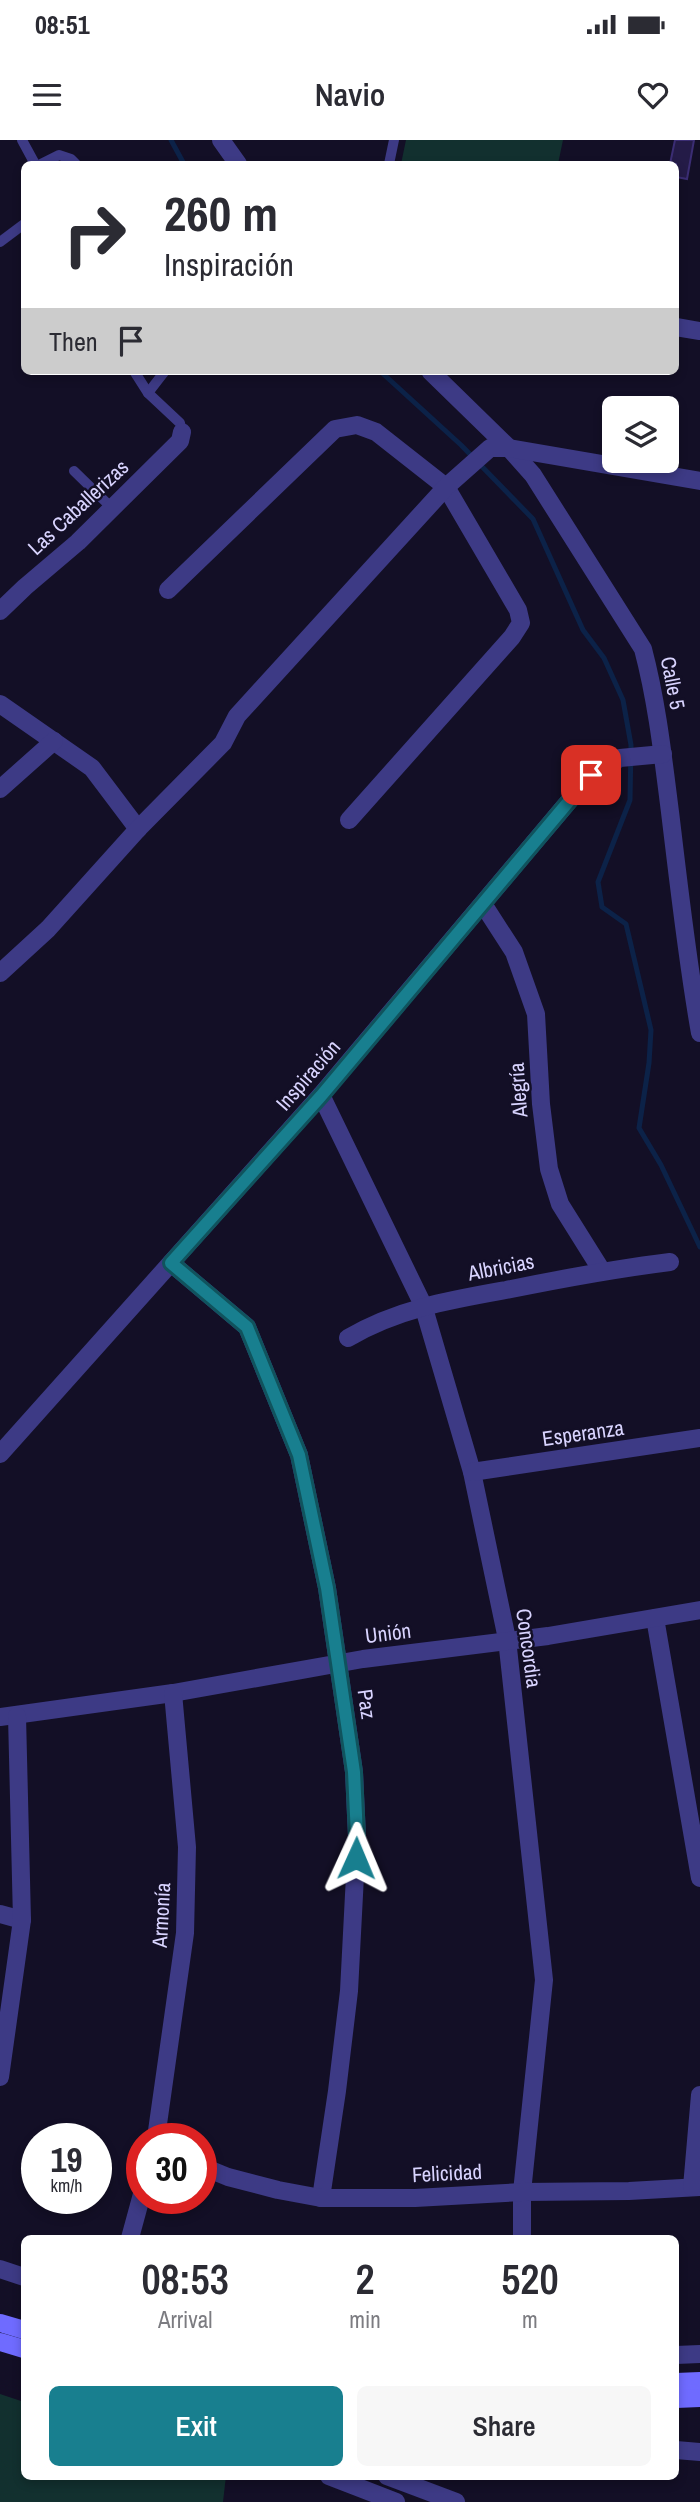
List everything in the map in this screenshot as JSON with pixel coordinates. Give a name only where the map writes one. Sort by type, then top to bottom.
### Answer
[{"type":"main road","points":[[0,2323],[21,2329]]},
{"type":"main road","points":[[0,2342],[21,2348]]},
{"type":"main road","points":[[679,2382],[700,2381]]},
{"type":"main road","points":[[679,2399],[700,2398]]},
{"type":"street","points":[[221,140],[237,161]]},
{"type":"street","points":[[679,328],[700,331]]},
{"type":"street","name":"Calle 5","points":[[433,375],[533,475],[643,649],[663,754],[695,975],[700,1033]]},
{"type":"street","points":[[168,590],[335,429],[357,425],[376,432],[446,487],[518,610],[521,623],[512,637],[349,820]]},
{"type":"street","name":"Las Caballerizas","points":[[0,611],[25,586],[78,542],[180,441],[183,432]]},
{"type":"street","points":[[0,974],[48,929],[138,829],[223,743],[237,716],[446,487],[490,448],[509,448],[700,481]]},
{"type":"street","points":[[0,704],[92,768],[138,829]]},
{"type":"street","points":[[0,789],[54,741]]},
{"type":"street","name":"Inspiración","points":[[0,1454],[321,1096],[591,775],[620,758],[663,754]]},
{"type":"street","name":"Alegría","points":[[483,904],[514,952],[537,1014],[541,1104],[549,1169],[561,1204],[602,1271]]},
{"type":"street","name":"Concordia","points":[[321,1096],[423,1306],[472,1472],[507,1642],[544,1980],[522,2192],[522,2235]]},
{"type":"street","name":"Albricias","points":[[348,1338],[374,1323],[423,1306],[602,1271],[670,1262]]},
{"type":"street","name":"Paz","points":[[171,1263],[247,1327],[299,1455],[327,1588],[354,1772],[357,1836],[349,1991],[338,2091],[321,2198]]},
{"type":"street","name":"Esperanza","points":[[472,1472],[700,1438]]},
{"type":"street","name":"Unión","points":[[8,1717],[173,1693],[338,1664],[507,1642],[700,1610]]},
{"type":"street","points":[[655,1618],[700,1878]]},
{"type":"street","name":"Armonía","points":[[158,2123],[185,1933],[187,1847],[173,1693]]},
{"type":"street","points":[[0,2077],[22,1920],[8,1717]]},
{"type":"street","points":[[0,1914],[22,1920]]},
{"type":"street","points":[[696,2187],[700,2095]]},
{"type":"street","name":"Felicidad","points":[[217,2173],[278,2190],[321,2198],[415,2198],[696,2187]]},
{"type":"street","points":[[131,2235],[136,2214]]},
{"type":"street","points":[[0,2269],[21,2276]]},
{"type":"street","points":[[679,2356],[700,2354]]},
{"type":"street","points":[[679,2450],[700,2452]]},
{"type":"street","points":[[340,2480],[396,2502]]},
{"type":"street","points":[[398,2480],[456,2502]]},
{"type":"lane","points":[[22,140],[33,161]]},
{"type":"lane","points":[[390,161],[394,140]]},
{"type":"lane","points":[[47,161],[59,155],[73,161]]},
{"type":"lane","points":[[0,242],[21,226]]},
{"type":"lane","points":[[137,375],[148,393],[180,423],[183,432]]},
{"type":"lane","points":[[148,393],[162,375]]},
{"type":"lane","points":[[74,471],[112,508]]},
{"type":"green space","points":[[406,140],[563,140],[559,161],[402,161]]},
{"type":"green space","points":[[0,2394],[21,2401],[21,2480],[226,2480],[223,2502],[0,2502]]},
{"type":"building","points":[[675,140],[694,140],[687,179],[679,178],[679,161],[671,161]]},
{"type":"waterway","points":[[171,140],[182,161]]},
{"type":"waterway","points":[[384,375],[461,445],[533,519],[583,630],[604,658],[623,700],[631,745],[630,800],[598,882],[602,907],[626,924],[651,1030],[639,1128],[661,1165],[700,1247]]},
{"type":"route","points":[[356,1858],[354,1772],[327,1588],[299,1455],[247,1327],[171,1263],[321,1096],[591,775]]}]
